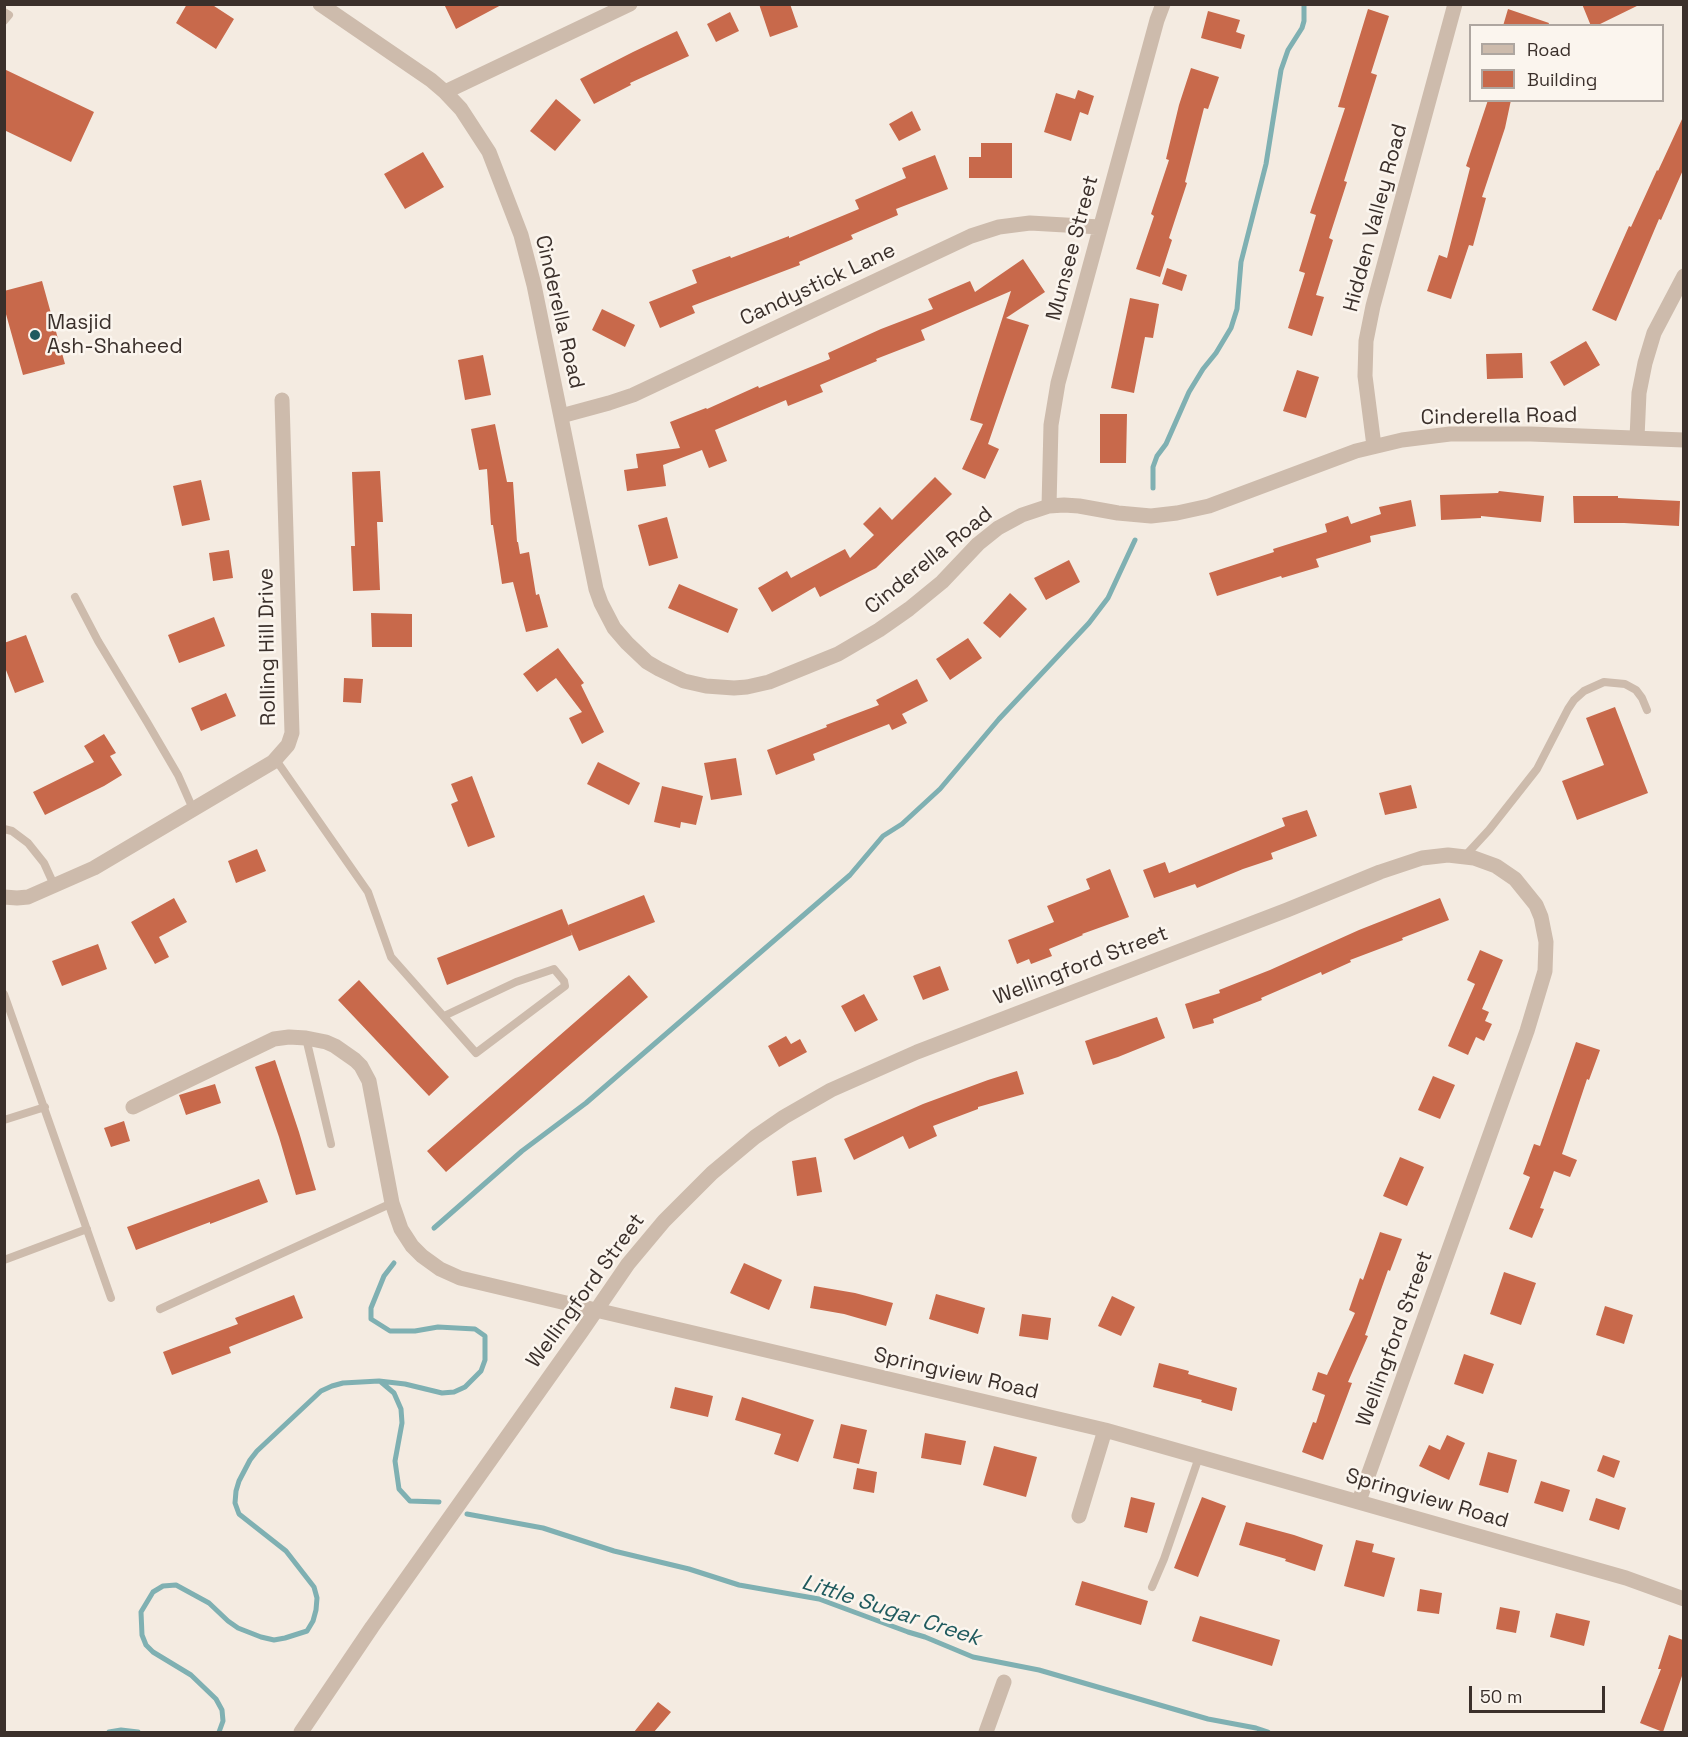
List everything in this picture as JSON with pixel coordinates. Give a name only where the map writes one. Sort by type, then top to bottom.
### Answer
[{"type":"street","name":"Cinderella Road","points":[[320,4],[432,80],[461,109],[489,152],[514,214],[534,285],[596,590],[614,628],[627,643],[653,666],[684,681],[706,686],[734,688],[768,682],[838,654],[909,609],[942,582],[978,544],[998,528],[1022,515],[1048,506],[1079,506],[1150,516],[1177,513],[1209,507],[1324,462],[1374,446],[1450,434],[1683,440]]},
{"type":"street","points":[[445,92],[630,4]]},
{"type":"street","name":"Munsee Street","points":[[1048,506],[1051,425],[1058,383],[1163,4]]},
{"type":"street","name":"Hidden Valley Road","points":[[1374,446],[1365,376],[1368,329],[1455,4]]},
{"type":"street","name":"Candystick Lane","points":[[561,416],[633,395],[971,236],[999,227],[1030,223],[1100,227]]},
{"type":"street","points":[[1636,438],[1639,393],[1645,363],[1654,333],[1683,276]]},
{"type":"street","name":"Rolling Hill Drive","points":[[4,897],[28,897],[94,868],[276,760],[288,745],[292,733],[282,400]]},
{"type":"street","name":"Wellingford Street","points":[[301,1732],[372,1627],[628,1264],[664,1221],[712,1173],[755,1137],[831,1090],[917,1052],[1380,872],[1422,858],[1448,855],[1474,858],[1496,866],[1515,879],[1531,896],[1541,917],[1546,942],[1545,971],[1527,1030],[1359,1501]]},
{"type":"street","points":[[133,1107],[274,1039],[306,1038]]},
{"type":"street","name":"Springview Road","points":[[306,1038],[335,1046],[361,1066],[369,1081],[393,1203],[401,1229],[422,1256],[440,1269],[460,1278],[1105,1430],[1626,1578],[1683,1599]]},
{"type":"street","points":[[1079,1516],[1105,1430]]},
{"type":"street","points":[[986,1732],[1004,1682]]},
{"type":"lane","points":[[4,12],[9,15],[4,21]]},
{"type":"lane","points":[[75,597],[102,649],[178,775],[193,809]]},
{"type":"lane","points":[[1463,857],[1489,830],[1537,769],[1568,709],[1584,691],[1604,682],[1625,684],[1636,690],[1647,710]]},
{"type":"lane","points":[[276,760],[368,892],[391,957],[476,1053],[565,986],[564,981],[554,969],[516,982],[444,1016]]},
{"type":"lane","points":[[4,829],[12,831],[28,843],[44,863],[54,885]]},
{"type":"lane","points":[[4,994],[111,1298]]},
{"type":"lane","points":[[306,1038],[331,1144]]},
{"type":"lane","points":[[4,1120],[45,1107]]},
{"type":"lane","points":[[160,1309],[393,1203]]},
{"type":"lane","points":[[4,1260],[87,1229]]},
{"type":"lane","points":[[1152,1587],[1199,1457]]},
{"type":"building","points":[[187,4],[211,4],[234,19],[216,49],[176,23]]},
{"type":"building","points":[[444,4],[503,4],[456,29]]},
{"type":"building","points":[[759,4],[790,4],[798,27],[770,37]]},
{"type":"building","points":[[1582,4],[1641,4],[1600,24],[1590,24]]},
{"type":"building","points":[[1368,9],[1389,16],[1371,73],[1377,75],[1329,238],[1333,240],[1316,295],[1324,297],[1312,336],[1288,328],[1305,273],[1299,271],[1316,215],[1310,213],[1345,108],[1338,107]]},
{"type":"building","points":[[1508,9],[1549,23],[1549,24],[1504,24]]},
{"type":"building","points":[[1208,11],[1240,20],[1236,32],[1245,35],[1241,49],[1201,38]]},
{"type":"building","points":[[730,12],[739,31],[716,42],[707,24]]},
{"type":"building","points":[[677,31],[689,56],[630,83],[631,85],[594,104],[580,79]]},
{"type":"building","points":[[1191,68],[1219,77],[1208,109],[1204,108],[1185,182],[1187,183],[1169,238],[1172,240],[1160,277],[1136,269],[1154,216],[1151,214],[1169,160],[1166,159]]},
{"type":"building","points":[[4,69],[94,112],[71,162],[4,130]]},
{"type":"building","points":[[1078,90],[1094,96],[1088,115],[1080,112],[1071,141],[1044,132],[1056,93],[1075,99]]},
{"type":"building","points":[[556,99],[581,120],[555,151],[530,131]]},
{"type":"building","points":[[1487,102],[1511,102],[1505,128],[1482,197],[1486,198],[1473,246],[1469,245],[1451,299],[1427,291],[1439,255],[1447,258],[1470,168],[1466,166]]},
{"type":"building","points":[[912,111],[921,130],[899,141],[889,124]]},
{"type":"building","points":[[1683,117],[1683,170],[1661,220],[1659,219],[1616,321],[1592,310],[1629,226],[1631,227]]},
{"type":"building","points":[[981,143],[1012,143],[1012,178],[969,178],[969,157],[981,157]]},
{"type":"building","points":[[423,152],[444,187],[405,209],[384,174]]},
{"type":"building","points":[[935,155],[948,189],[896,209],[898,215],[851,235],[853,239],[799,262],[800,265],[692,306],[695,313],[660,328],[649,302],[697,283],[692,270],[789,236],[789,238],[859,209],[855,200],[906,178],[902,168]]},
{"type":"building","points":[[1023,259],[1045,292],[1006,318],[1029,325],[988,444],[999,449],[985,479],[962,469],[983,424],[970,420],[1011,291],[921,330],[925,340],[876,359],[877,361],[820,385],[823,392],[788,406],[786,400],[715,430],[727,461],[709,468],[702,450],[663,465],[666,486],[627,491],[624,470],[638,468],[636,454],[680,448],[670,422],[830,359],[828,353],[933,309],[928,299],[970,281],[975,292]]},
{"type":"building","points":[[1167,268],[1187,275],[1182,291],[1162,284]]},
{"type":"building","name":"Masjid Ash-Shaheed","points":[[42,281],[65,364],[23,375],[4,307],[4,291]]},
{"type":"building","points":[[1130,298],[1159,304],[1153,338],[1145,337],[1134,393],[1111,388]]},
{"type":"building","points":[[602,309],[635,325],[625,347],[592,330]]},
{"type":"building","points":[[1586,341],[1600,365],[1564,386],[1550,362]]},
{"type":"building","points":[[1522,353],[1523,378],[1487,379],[1486,354]]},
{"type":"building","points":[[483,355],[491,395],[465,400],[458,360]]},
{"type":"building","points":[[1297,370],[1319,377],[1306,418],[1283,411]]},
{"type":"building","points":[[1100,414],[1127,414],[1126,463],[1100,463]]},
{"type":"building","points":[[495,424],[507,482],[513,482],[517,542],[520,554],[529,552],[536,595],[539,594],[548,627],[526,632],[513,582],[502,584],[493,525],[491,525],[487,469],[479,470],[471,429]]},
{"type":"building","points":[[380,471],[383,522],[377,522],[380,590],[353,591],[351,546],[355,546],[352,472]]},
{"type":"building","points":[[935,477],[952,494],[876,568],[820,597],[815,587],[772,612],[758,588],[787,571],[791,578],[845,549],[850,558],[874,535],[863,524],[880,507],[892,520]]},
{"type":"building","points":[[201,480],[210,520],[182,526],[173,486]]},
{"type":"building","points":[[1499,491],[1544,496],[1541,522],[1481,516],[1481,518],[1441,520],[1440,495],[1498,493]]},
{"type":"building","points":[[1573,496],[1618,496],[1618,498],[1680,501],[1679,526],[1574,523]]},
{"type":"building","points":[[1411,500],[1416,526],[1370,536],[1371,542],[1316,559],[1319,567],[1217,596],[1209,573],[1327,532],[1325,524],[1348,516],[1351,524],[1381,514],[1379,507]]},
{"type":"building","points":[[667,517],[678,558],[649,566],[638,525]]},
{"type":"building","points":[[229,550],[233,578],[213,581],[209,553]]},
{"type":"building","points":[[1069,560],[1080,582],[1046,600],[1034,578]]},
{"type":"building","points":[[679,584],[738,609],[728,633],[668,608]]},
{"type":"building","points":[[1010,593],[1027,609],[1000,638],[983,623]]},
{"type":"building","points":[[371,613],[412,614],[412,647],[372,647]]},
{"type":"building","points":[[214,617],[225,646],[179,663],[168,635]]},
{"type":"building","points":[[26,635],[44,682],[15,693],[4,665],[4,643]]},
{"type":"building","points":[[968,638],[982,658],[950,680],[936,659]]},
{"type":"building","points":[[558,648],[584,683],[581,685],[604,732],[582,744],[569,718],[582,712],[556,678],[537,692],[523,674]]},
{"type":"building","points":[[344,678],[363,679],[361,703],[343,702]]},
{"type":"building","points":[[917,679],[928,701],[902,714],[907,723],[892,730],[889,724],[813,754],[815,760],[776,775],[767,750],[879,705],[876,700]]},
{"type":"building","points":[[226,693],[236,716],[201,731],[191,708]]},
{"type":"building","points":[[1615,707],[1648,793],[1577,820],[1562,781],[1604,765],[1586,718]]},
{"type":"building","points":[[104,734],[116,753],[110,756],[122,775],[45,815],[33,792],[94,762],[84,746]]},
{"type":"building","points":[[736,758],[742,795],[711,800],[704,763]]},
{"type":"building","points":[[598,762],[640,783],[629,805],[587,784]]},
{"type":"building","points":[[472,776],[495,837],[468,847],[451,804],[458,801],[451,784]]},
{"type":"building","points":[[1411,785],[1417,808],[1385,815],[1379,793]]},
{"type":"building","points":[[662,786],[703,796],[696,825],[681,822],[680,828],[654,822]]},
{"type":"building","points":[[1307,810],[1317,836],[1271,853],[1273,859],[1197,888],[1195,884],[1154,898],[1143,870],[1165,862],[1169,873],[1285,826],[1282,818]]},
{"type":"building","points":[[257,849],[266,871],[236,883],[228,861]]},
{"type":"building","points":[[1110,869],[1129,917],[1049,949],[1052,956],[1031,964],[1029,959],[1017,964],[1008,940],[1054,922],[1047,906],[1090,889],[1086,879]]},
{"type":"building","points":[[644,895],[655,922],[579,951],[568,925]]},
{"type":"building","points":[[174,898],[187,922],[159,937],[169,957],[155,964],[131,922]]},
{"type":"building","points":[[1440,898],[1449,920],[1213,1019],[1214,1023],[1193,1029],[1185,1004],[1220,993],[1219,990]]},
{"type":"building","points":[[562,909],[572,935],[447,985],[437,958]]},
{"type":"building","points":[[98,944],[107,969],[62,986],[52,961]]},
{"type":"building","points":[[1480,950],[1503,960],[1482,1009],[1489,1012],[1485,1021],[1492,1024],[1484,1041],[1476,1037],[1468,1055],[1448,1046],[1475,984],[1467,980]]},
{"type":"building","points":[[940,966],[949,990],[923,1000],[913,976]]},
{"type":"building","points":[[629,975],[648,997],[446,1172],[427,1151]]},
{"type":"building","points":[[359,980],[449,1077],[429,1096],[338,1000]]},
{"type":"building","points":[[864,994],[878,1020],[855,1032],[841,1006]]},
{"type":"building","points":[[1157,1017],[1165,1038],[1093,1065],[1085,1041]]},
{"type":"building","points":[[786,1036],[791,1044],[800,1039],[807,1052],[779,1067],[768,1046]]},
{"type":"building","points":[[1576,1042],[1600,1050],[1589,1080],[1587,1079],[1562,1154],[1577,1160],[1570,1177],[1554,1171],[1540,1208],[1544,1209],[1532,1238],[1509,1229],[1530,1177],[1523,1174],[1534,1144],[1540,1146]]},
{"type":"building","points":[[275,1060],[316,1190],[296,1195],[255,1067]]},
{"type":"building","points":[[1017,1071],[1024,1094],[978,1107],[978,1109],[933,1126],[937,1136],[909,1149],[903,1136],[854,1160],[844,1139],[923,1104]]},
{"type":"building","points":[[1433,1076],[1455,1085],[1440,1119],[1418,1110]]},
{"type":"building","points":[[215,1084],[221,1103],[186,1115],[179,1095]]},
{"type":"building","points":[[124,1121],[130,1141],[111,1147],[104,1128]]},
{"type":"building","points":[[816,1157],[822,1192],[797,1196],[792,1161]]},
{"type":"building","points":[[1400,1157],[1424,1167],[1407,1206],[1383,1196]]},
{"type":"building","points":[[259,1179],[268,1202],[136,1250],[127,1227]]},
{"type":"building","points":[[1380,1232],[1402,1239],[1390,1271],[1388,1270],[1365,1335],[1368,1336],[1348,1382],[1352,1383],[1323,1460],[1302,1452],[1313,1422],[1316,1423],[1325,1395],[1312,1390],[1318,1372],[1327,1375],[1355,1313],[1349,1310],[1360,1278],[1363,1280]]},
{"type":"building","points":[[744,1263],[782,1280],[769,1310],[730,1293]]},
{"type":"building","points":[[1504,1272],[1536,1283],[1521,1325],[1490,1314]]},
{"type":"building","points":[[814,1286],[893,1303],[886,1326],[844,1314],[810,1308]]},
{"type":"building","points":[[936,1294],[985,1308],[978,1334],[929,1319]]},
{"type":"building","points":[[294,1295],[303,1318],[229,1347],[231,1353],[172,1375],[163,1352],[238,1324],[235,1318]]},
{"type":"building","points":[[1112,1296],[1135,1307],[1121,1336],[1098,1326]]},
{"type":"building","points":[[1605,1306],[1633,1315],[1624,1344],[1596,1335]]},
{"type":"building","points":[[1022,1314],[1051,1318],[1048,1340],[1019,1336]]},
{"type":"building","points":[[1464,1354],[1494,1364],[1483,1394],[1454,1384]]},
{"type":"building","points":[[1159,1363],[1237,1388],[1232,1411],[1201,1402],[1202,1400],[1153,1387]]},
{"type":"building","points":[[675,1387],[713,1396],[708,1417],[670,1408]]},
{"type":"building","points":[[742,1397],[814,1420],[798,1462],[774,1454],[781,1434],[735,1420]]},
{"type":"building","points":[[841,1424],[867,1430],[859,1464],[833,1458]]},
{"type":"building","points":[[925,1433],[966,1441],[961,1465],[921,1458]]},
{"type":"building","points":[[1447,1435],[1465,1443],[1449,1480],[1419,1466],[1429,1445],[1440,1450]]},
{"type":"building","points":[[994,1446],[1037,1457],[1026,1497],[983,1485]]},
{"type":"building","points":[[1488,1452],[1517,1460],[1508,1493],[1479,1485]]},
{"type":"building","points":[[1603,1455],[1620,1461],[1614,1478],[1597,1471]]},
{"type":"building","points":[[857,1468],[877,1472],[874,1493],[853,1489]]},
{"type":"building","points":[[1541,1481],[1570,1490],[1563,1512],[1534,1503]]},
{"type":"building","points":[[1131,1497],[1155,1503],[1147,1533],[1124,1527]]},
{"type":"building","points":[[1202,1497],[1226,1506],[1198,1577],[1174,1568]]},
{"type":"building","points":[[1596,1498],[1626,1508],[1619,1530],[1589,1520]]},
{"type":"building","points":[[1246,1522],[1323,1545],[1315,1571],[1285,1561],[1286,1559],[1239,1545]]},
{"type":"building","points":[[1356,1540],[1374,1544],[1372,1552],[1395,1558],[1384,1597],[1344,1586]]},
{"type":"building","points":[[1082,1581],[1148,1601],[1141,1625],[1075,1605]]},
{"type":"building","points":[[1420,1589],[1442,1593],[1439,1614],[1417,1611]]},
{"type":"building","points":[[1500,1607],[1520,1611],[1516,1633],[1496,1629]]},
{"type":"building","points":[[1556,1613],[1590,1621],[1584,1646],[1550,1637]]},
{"type":"building","points":[[1200,1616],[1280,1640],[1272,1666],[1192,1641]]},
{"type":"building","points":[[1669,1635],[1683,1640],[1683,1673],[1663,1732],[1640,1723],[1661,1669],[1658,1669]]},
{"type":"building","points":[[658,1702],[671,1712],[654,1732],[634,1732]]},
{"type":"waterway","points":[[1153,488],[1153,467],[1157,456],[1166,444],[1189,392],[1231,328],[1237,309],[1241,262],[1266,164],[1281,70],[1288,50],[1302,28],[1304,4]]},
{"type":"waterway","points":[[434,1228],[522,1151],[586,1103],[850,875],[883,836],[902,824],[940,789],[999,719],[1089,623],[1108,598],[1135,540]]},
{"type":"waterway","name":"Little Sugar Creek","points":[[219,1732],[223,1721],[222,1710],[216,1699],[191,1675],[153,1652],[146,1645],[142,1635],[141,1612],[153,1592],[163,1586],[176,1585],[209,1603],[238,1628],[261,1637],[274,1640],[307,1631],[316,1610],[317,1598],[314,1587],[286,1551],[239,1514],[235,1503],[239,1481],[250,1460],[321,1391],[332,1386],[343,1383],[379,1381],[405,1384],[442,1393],[454,1392],[465,1387],[481,1371],[485,1360],[485,1336],[475,1329],[438,1327],[415,1331],[390,1331],[371,1319],[371,1308],[384,1276],[394,1263]]},
{"type":"waterway","name":"Little Sugar Creek","points":[[381,1382],[394,1393],[401,1409],[402,1423],[395,1461],[399,1489],[410,1501],[439,1502]]},
{"type":"waterway","name":"Little Sugar Creek","points":[[467,1514],[543,1528],[614,1551],[689,1569],[739,1585],[819,1599],[973,1657],[1039,1670],[1208,1719],[1268,1732]]},
{"type":"waterway","name":"Little Sugar Creek","points":[[109,1732],[121,1730],[138,1732]]},
{"type":"place","name":"Masjid Ash-Shaheed","points":[[35,335]]}]
